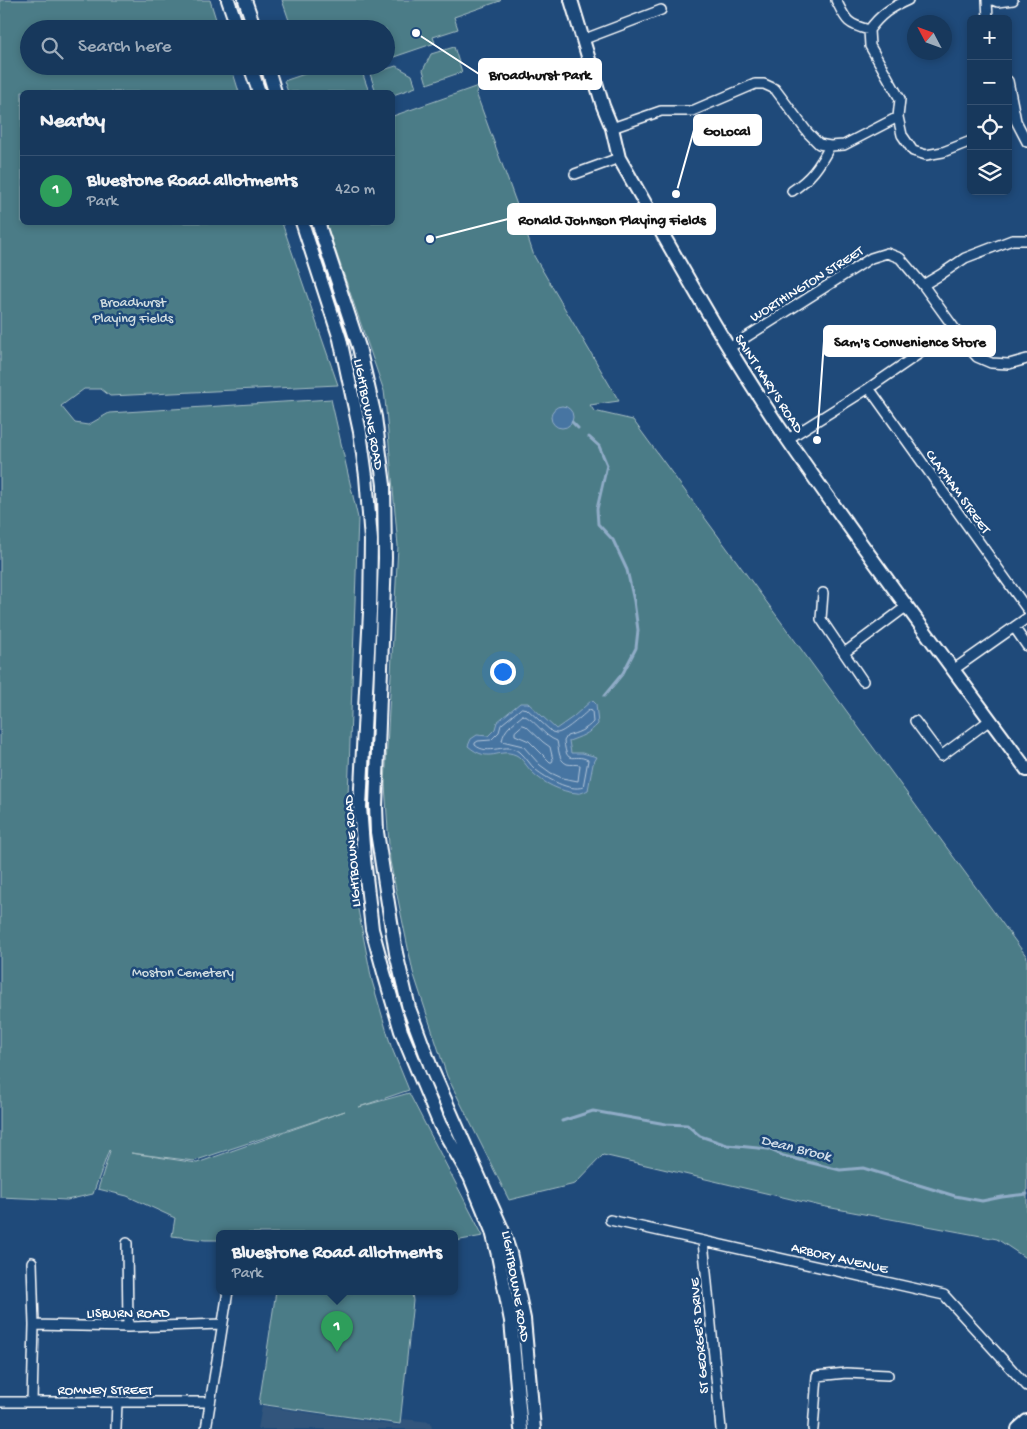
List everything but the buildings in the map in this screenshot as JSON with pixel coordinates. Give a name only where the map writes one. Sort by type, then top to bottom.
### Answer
[{"type":"main road","points":[[228,0],[235,20]]},
{"type":"main road","points":[[245,0],[252,20]]},
{"type":"main road","name":"SAINT MARY'S ROAD","points":[[571,0],[602,106],[612,128],[620,158],[729,348],[788,439],[907,606],[990,720],[1025,762]]},
{"type":"main road","points":[[253,75],[258,90]]},
{"type":"main road","points":[[270,75],[275,90]]},
{"type":"main road","name":"LIGHTBOWNE ROAD","points":[[303,225],[340,339],[360,432],[366,477],[371,540],[370,612],[360,807],[372,929],[401,1031],[440,1125],[470,1177],[492,1231],[511,1321],[521,1429]]},
{"type":"main road","name":"LIGHTBOWNE ROAD","points":[[319,225],[359,347],[375,417],[384,485],[385,558],[376,806],[377,832],[396,953],[409,1008],[432,1070],[502,1229],[510,1253],[524,1319],[534,1429]]},
{"type":"main road","points":[[1018,1429],[1027,1421]]},
{"type":"street","points":[[836,0],[847,21],[869,30]]},
{"type":"street","points":[[908,0],[890,8],[878,18],[869,30],[870,46],[900,99],[898,117],[902,135],[913,151],[926,155],[943,152],[967,143]]},
{"type":"street","points":[[986,0],[988,15]]},
{"type":"street","points":[[993,0],[998,2],[1013,0]]},
{"type":"street","points":[[582,40],[661,10]]},
{"type":"street","points":[[612,128],[661,111],[692,111],[752,85],[764,84],[775,89],[808,133],[819,144],[830,146],[844,145],[898,117]]},
{"type":"street","points":[[1012,123],[1027,142]]},
{"type":"street","points":[[792,191],[806,181],[815,171],[830,146]]},
{"type":"street","points":[[575,174],[620,158]]},
{"type":"street","points":[[923,286],[965,258],[1012,240],[1027,240]]},
{"type":"street","name":"WORTHINGTON STREET","points":[[729,348],[871,258],[887,253],[900,258],[968,347],[978,357],[991,363],[1009,364],[1027,359]]},
{"type":"street","points":[[788,439],[869,388],[955,329]]},
{"type":"street","name":"CLAPHAM STREET","points":[[869,388],[1027,609]]},
{"type":"street","points":[[823,593],[822,618],[863,681]]},
{"type":"street","points":[[844,653],[907,606]]},
{"type":"street","points":[[953,670],[1027,618]]},
{"type":"street","points":[[1014,627],[1027,646]]},
{"type":"street","points":[[915,721],[941,756],[990,720]]},
{"type":"street","name":"ARBORY AVENUE","points":[[610,1220],[944,1295],[1027,1386]]},
{"type":"street","name":"ST GEORGE'S DRIVE","points":[[703,1241],[720,1429]]},
{"type":"street","points":[[127,1243],[128,1327]]},
{"type":"street","points":[[32,1262],[34,1325],[32,1402]]},
{"type":"street","points":[[206,1429],[227,1295]]},
{"type":"street","name":"LISBURN ROAD","points":[[34,1325],[128,1327],[222,1324]]},
{"type":"street","points":[[813,1429],[817,1376],[846,1373],[888,1375]]},
{"type":"street","name":"ROMNEY STREET","points":[[0,1402],[209,1402]]},
{"type":"street","points":[[116,1429],[117,1402]]},
{"type":"shaded area","points":[[262,1406],[400,1426],[403,1419],[431,1422],[432,1429],[258,1429]]},
{"type":"green space","name":"Moston Cemetery","points":[[0,0],[210,0],[216,20],[20,20],[20,75],[234,75],[238,90],[20,90],[20,225],[283,225],[338,385],[110,396],[101,389],[84,389],[61,406],[75,423],[88,425],[109,413],[331,399],[358,518],[348,797],[355,894],[372,981],[391,1046],[409,1090],[359,1107],[409,1093],[483,1236],[458,1240],[458,1230],[216,1230],[216,1240],[172,1236],[175,1218],[127,1196],[98,1189],[109,1150],[93,1194],[67,1200],[0,1197]],"holes":[[[345,1111],[197,1163],[131,1153],[194,1161]]]},
{"type":"green space","points":[[282,0],[501,0],[454,17],[458,29],[433,37],[435,43],[395,57],[395,20],[289,20]]},
{"type":"green space","points":[[454,47],[462,72],[427,84],[423,70],[431,54]]},
{"type":"green space","points":[[395,66],[412,75],[416,87],[395,94],[395,90],[375,90],[370,75],[395,75]]},
{"type":"green space","points":[[302,75],[363,75],[368,90],[287,90],[284,81]]},
{"type":"green space","points":[[478,86],[476,93],[534,256],[619,401],[590,405],[594,411],[633,420],[1027,957],[1027,1259],[997,1239],[821,1206],[603,1155],[575,1184],[509,1200],[447,1076],[413,972],[390,861],[385,784],[398,546],[384,391],[327,225],[395,225],[395,115]]},
{"type":"green space","points":[[275,1295],[412,1295],[400,1424],[259,1404]]},
{"type":"water","points":[[562,406],[570,409],[573,417],[570,425],[562,428],[554,425],[551,417],[554,409]]},
{"type":"water","points":[[592,700],[596,704],[598,724],[588,733],[569,741],[571,753],[582,753],[597,757],[593,764],[588,790],[582,793],[565,791],[547,783],[536,776],[516,755],[510,753],[482,754],[468,746],[471,739],[477,735],[488,736],[495,729],[497,722],[520,703],[528,703],[556,729]]},
{"type":"waterway","points":[[572,422],[578,428]]},
{"type":"waterway","points":[[589,437],[599,446],[607,465],[597,509],[598,524],[613,540],[627,570],[638,630],[636,648],[623,673],[604,696]]},
{"type":"waterway","name":"Dean Brook","points":[[562,1121],[593,1111],[666,1124],[687,1125],[700,1136],[727,1145],[768,1149],[784,1156],[840,1170],[863,1168],[955,1196],[982,1201],[1027,1194]]},
{"type":"place","name":"Broadhurst Park","points":[[416,33]]},
{"type":"place","name":"GoLocal","points":[[676,194]]},
{"type":"place","name":"Ronald Johnson Playing Fields","points":[[430,239]]},
{"type":"place","name":"Sam's Convenience Store","points":[[817,440]]},
{"type":"place","name":"Bluestone Road allotments","points":[[337,1352]]},
{"type":"park label","name":"Broadhurst Playing Fields","points":[[133,310]]}]
